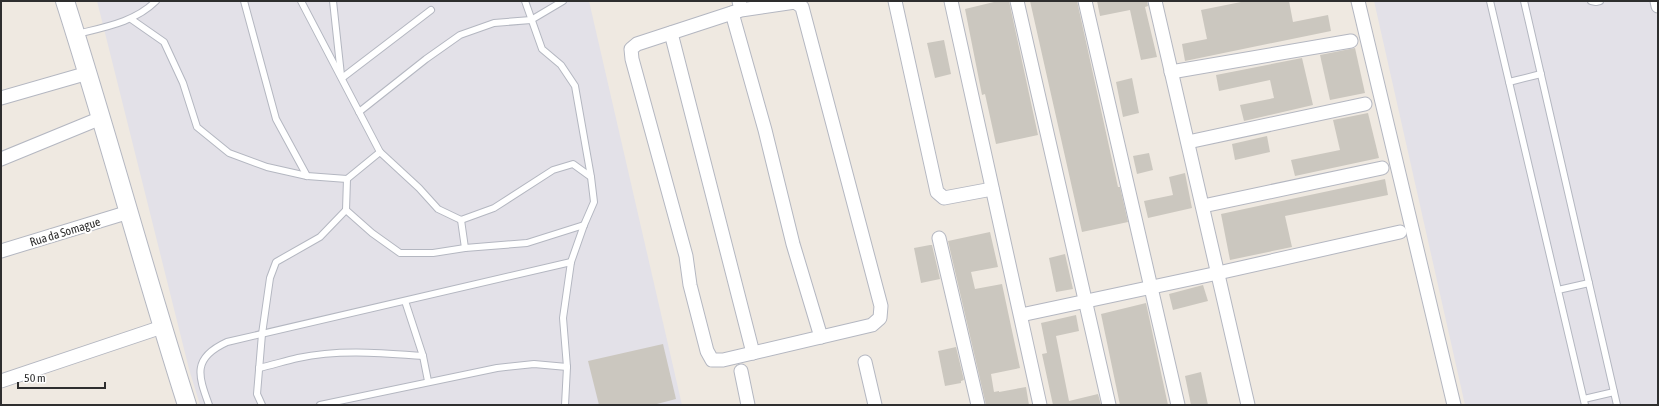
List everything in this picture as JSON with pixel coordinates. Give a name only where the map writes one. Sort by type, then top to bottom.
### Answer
[{"type":"street","points":[[64,1],[88,72],[162,327],[187,405]]},
{"type":"street","points":[[895,1],[937,192],[944,198],[992,189]]},
{"type":"street","points":[[951,1],[1040,405]]},
{"type":"street","points":[[1017,1],[1108,405]]},
{"type":"street","points":[[1086,1],[1178,405]]},
{"type":"street","points":[[1155,1],[1248,405]]},
{"type":"street","points":[[1358,1],[1454,405]]},
{"type":"street","points":[[1657,1],[1658,6]]},
{"type":"street","points":[[795,2],[802,7],[881,306],[880,318],[872,325],[724,360],[712,360],[705,344],[690,285],[686,256],[632,59],[631,49],[637,44],[738,8],[795,2]]},
{"type":"street","points":[[738,8],[765,130],[793,244],[821,337]]},
{"type":"street","points":[[671,33],[753,353]]},
{"type":"street","points":[[1171,72],[1351,41]]},
{"type":"street","points":[[1,98],[88,72]]},
{"type":"street","points":[[1188,142],[1365,104]]},
{"type":"street","points":[[1,159],[101,118]]},
{"type":"street","points":[[1202,206],[1382,168]]},
{"type":"street","name":"Rua da Somague","points":[[1,251],[129,212]]},
{"type":"street","points":[[1021,315],[1218,274],[1400,232]]},
{"type":"street","points":[[939,238],[978,405]]},
{"type":"street","points":[[1,380],[162,327]]},
{"type":"street","points":[[865,362],[875,405]]},
{"type":"street","points":[[741,371],[748,405]]},
{"type":"lane","points":[[76,35],[131,19],[156,1]]},
{"type":"lane","points":[[244,1],[276,119],[306,176]]},
{"type":"lane","points":[[301,1],[380,152],[419,188],[438,209],[461,220],[494,208],[553,170],[573,164],[590,177]]},
{"type":"lane","points":[[333,1],[342,78]]},
{"type":"lane","points":[[525,1],[542,49],[561,65],[574,86],[594,202],[584,225],[572,262],[563,318],[567,367],[565,405]]},
{"type":"lane","points":[[359,112],[426,59],[460,35],[494,23],[531,20],[563,1]]},
{"type":"lane","points":[[1490,1],[1584,402],[1614,392]]},
{"type":"lane","points":[[1524,1],[1618,405]]},
{"type":"lane","points":[[1591,1],[1600,1]]},
{"type":"lane","points":[[342,78],[431,10]]},
{"type":"lane","points":[[131,19],[164,42],[183,83],[197,126],[229,153],[267,166],[306,176],[347,179],[380,152]]},
{"type":"lane","points":[[1509,82],[1541,74]]},
{"type":"lane","points":[[262,405],[257,394],[262,334],[270,278],[276,262],[320,237],[346,210],[347,179]]},
{"type":"lane","points":[[346,210],[400,253],[433,253],[465,248],[527,243],[584,225]]},
{"type":"lane","points":[[461,220],[465,248]]},
{"type":"lane","points":[[209,405],[199,373],[204,359],[214,348],[227,342],[572,262]]},
{"type":"lane","points":[[1558,290],[1589,284]]},
{"type":"lane","points":[[405,301],[423,356],[428,381]]},
{"type":"lane","points":[[259,368],[299,358],[340,353],[382,353],[423,356]]},
{"type":"lane","points":[[320,405],[428,381],[497,368],[534,364],[567,367]]},
{"type":"shaded area","points":[[97,1],[589,1],[682,405],[200,405],[189,369]]},
{"type":"shaded area","points":[[1374,1],[1654,1],[1658,21],[1658,405],[1465,405]]},
{"type":"building","points":[[994,1],[1009,1],[1038,135],[996,144],[985,94],[982,95],[965,9]]},
{"type":"building","points":[[1030,1],[1077,1],[1118,187],[1120,187],[1128,222],[1082,232]]},
{"type":"building","points":[[1097,1],[1147,1],[1148,6],[1145,7],[1157,57],[1141,60],[1130,10],[1100,16]]},
{"type":"building","points":[[1246,1],[1289,1],[1293,22],[1328,15],[1331,31],[1185,61],[1182,44],[1207,39],[1201,10]]},
{"type":"building","points":[[944,40],[951,74],[935,78],[927,43]]},
{"type":"building","points":[[1355,48],[1365,93],[1330,100],[1320,55]]},
{"type":"building","points":[[1302,58],[1313,105],[1244,121],[1240,105],[1274,98],[1270,80],[1219,91],[1216,75]]},
{"type":"building","points":[[1132,78],[1139,113],[1123,117],[1116,82]]},
{"type":"building","points":[[1368,113],[1379,158],[1295,176],[1291,160],[1340,150],[1333,120]]},
{"type":"building","points":[[1267,136],[1270,152],[1235,160],[1232,144]]},
{"type":"building","points":[[1149,153],[1153,170],[1137,174],[1133,156]]},
{"type":"building","points":[[1185,173],[1192,208],[1148,218],[1144,201],[1173,195],[1169,177]]},
{"type":"building","points":[[1385,179],[1388,195],[1285,216],[1292,247],[1230,260],[1221,214]]},
{"type":"building","points":[[990,232],[998,267],[971,272],[975,289],[1002,284],[1020,368],[991,374],[994,392],[1026,387],[1029,405],[986,405],[948,241]]},
{"type":"building","points":[[932,245],[940,279],[921,283],[914,248]]},
{"type":"building","points":[[1065,254],[1073,289],[1056,292],[1049,258]]},
{"type":"building","points":[[1203,285],[1208,301],[1173,310],[1169,294]]},
{"type":"building","points":[[1146,303],[1168,405],[1120,405],[1101,314]]},
{"type":"building","points":[[1076,315],[1079,331],[1056,336],[1069,401],[1098,394],[1101,405],[1053,405],[1042,354],[1047,353],[1041,323]]},
{"type":"building","points":[[663,344],[676,399],[653,405],[599,405],[588,361]]},
{"type":"building","points":[[956,347],[964,380],[961,381],[961,383],[945,386],[938,351]]},
{"type":"building","points":[[1201,372],[1208,405],[1191,405],[1185,376]]}]
